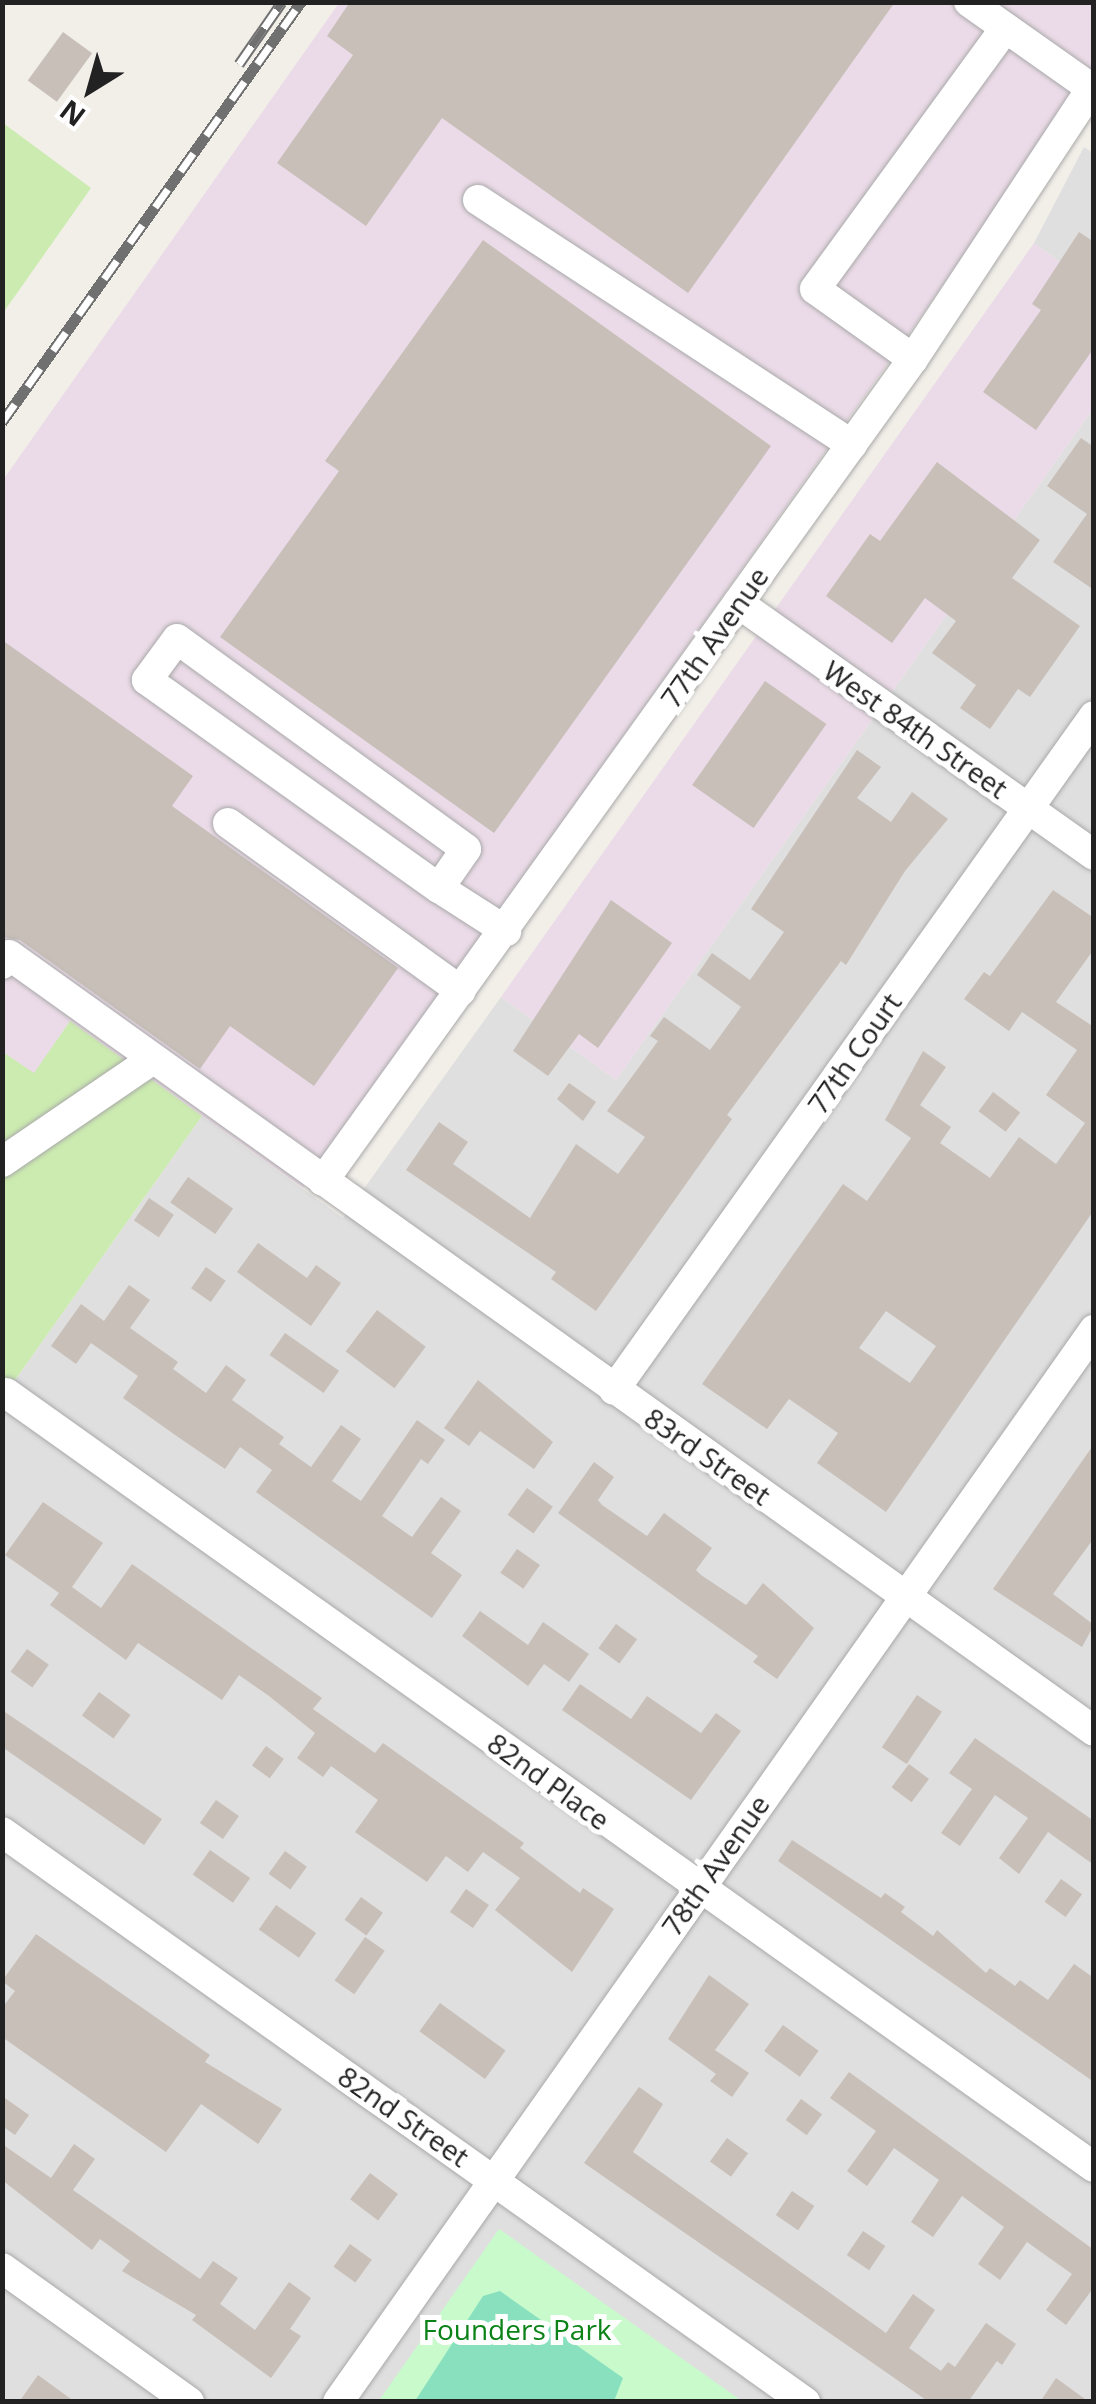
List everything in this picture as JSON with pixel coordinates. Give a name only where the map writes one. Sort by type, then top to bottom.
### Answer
[{"type":"street","points":[[969,2],[1092,86]]},
{"type":"street","points":[[914,359],[815,289],[1005,28]]},
{"type":"street","name":"77th Avenue","points":[[323,1181],[1083,126],[1092,86]]},
{"type":"street","points":[[478,200],[852,445]]},
{"type":"street","name":"West 84th Street","points":[[738,603],[1094,855]]},
{"type":"street","points":[[439,888],[466,849],[176,639],[147,680],[439,888],[506,931]]},
{"type":"street","name":"77th Court","points":[[614,1390],[1094,716]]},
{"type":"street","points":[[228,823],[461,991]]},
{"type":"street","name":"83rd Street","points":[[2,964],[9,955],[1094,1730]]},
{"type":"street","points":[[2,1162],[153,1059]]},
{"type":"street","name":"78th Avenue","points":[[338,2402],[492,2178],[1094,1330]]},
{"type":"street","name":"82nd Place","points":[[6,1394],[1094,2168]]},
{"type":"street","name":"82nd Street","points":[[2,1832],[805,2402]]},
{"type":"street","points":[[2,2268],[189,2402]]},
{"type":"shaded area","points":[[339,3],[1093,3],[1093,74],[303,1188],[70,1021],[34,1074],[3,1052],[3,480]]},
{"type":"shaded area","points":[[1084,147],[1093,153],[1093,286],[1034,243]]},
{"type":"shaded area","points":[[1034,243],[1093,286],[1093,409],[616,1080],[501,997]]},
{"type":"shaded area","points":[[1093,409],[1093,2401],[3,2402],[3,1397],[202,1116],[343,1218],[501,997],[616,1080]]},
{"type":"green space","points":[[3,123],[91,188],[3,313]]},
{"type":"green space","points":[[70,1021],[202,1116],[3,1397],[3,1052],[34,1073]]},
{"type":"green space","name":"Founders Park","points":[[499,2229],[742,2401],[378,2402]]},
{"type":"green space","points":[[500,2291],[623,2378],[614,2401],[415,2401],[483,2296]]},
{"type":"building","points":[[350,2],[895,2],[688,293],[442,118],[366,226],[277,163],[353,55],[327,36]]},
{"type":"building","points":[[63,32],[92,53],[57,102],[28,81]]},
{"type":"building","points":[[1079,232],[1094,242],[1094,348],[1036,430],[983,392],[1041,310],[1032,304]]},
{"type":"building","points":[[483,240],[771,446],[494,833],[220,637],[339,471],[325,461]]},
{"type":"building","points":[[1081,438],[1094,447],[1094,590],[1053,562],[1087,514],[1047,486]]},
{"type":"building","points":[[937,462],[1040,540],[1012,578],[1080,626],[1030,697],[1018,689],[990,729],[960,708],[976,685],[932,653],[956,621],[925,598],[892,643],[826,596],[870,534],[880,541]]},
{"type":"building","points":[[2,640],[193,776],[172,806],[398,968],[314,1086],[230,1026],[200,1069],[20,940],[2,937]]},
{"type":"building","points":[[765,681],[826,724],[754,828],[692,785]]},
{"type":"building","points":[[857,750],[881,767],[857,798],[891,822],[912,792],[948,819],[905,871],[846,965],[841,961],[727,1115],[732,1119],[596,1311],[551,1279],[556,1272],[406,1170],[439,1122],[468,1142],[453,1164],[530,1218],[576,1144],[618,1174],[645,1137],[607,1111],[658,1041],[650,1036],[664,1017],[710,1050],[741,1007],[697,975],[712,953],[750,980],[784,932],[751,909]]},
{"type":"building","points":[[1053,890],[1094,918],[1094,949],[1056,1002],[1094,1027],[1094,1210],[886,1512],[817,1463],[838,1433],[789,1399],[767,1429],[702,1384],[843,1184],[867,1201],[911,1138],[885,1120],[923,1051],[946,1067],[920,1105],[951,1127],[940,1143],[990,1178],[1019,1137],[1056,1164],[1085,1123],[1046,1095],[1077,1050],[1022,1012],[1009,1031],[964,999],[984,972],[990,976]],"holes":[[[886,1311],[936,1346],[910,1383],[859,1348]]]},
{"type":"building","points":[[611,900],[672,943],[598,1048],[579,1034],[548,1076],[513,1051]]},
{"type":"building","points":[[569,1083],[596,1102],[583,1121],[557,1099]]},
{"type":"building","points":[[993,1092],[1020,1112],[1006,1132],[979,1111]]},
{"type":"building","points":[[188,1177],[233,1209],[215,1234],[170,1202]]},
{"type":"building","points":[[149,1198],[174,1215],[159,1237],[134,1220]]},
{"type":"building","points":[[258,1243],[307,1278],[316,1265],[341,1283],[311,1326],[237,1272]]},
{"type":"building","points":[[206,1267],[226,1281],[211,1302],[191,1288]]},
{"type":"building","points":[[129,1285],[150,1300],[130,1328],[178,1362],[173,1369],[206,1393],[226,1365],[246,1380],[232,1400],[284,1437],[279,1444],[311,1467],[341,1425],[361,1439],[332,1481],[361,1501],[417,1420],[445,1440],[428,1464],[421,1459],[382,1516],[412,1537],[441,1497],[461,1511],[431,1553],[462,1575],[432,1618],[256,1492],[272,1470],[240,1447],[225,1469],[123,1398],[138,1376],[91,1343],[76,1364],[51,1346],[81,1304],[104,1321]]},
{"type":"building","points":[[377,1310],[426,1347],[394,1388],[346,1352]]},
{"type":"building","points":[[285,1333],[339,1371],[324,1393],[270,1355]]},
{"type":"building","points":[[478,1380],[553,1442],[534,1469],[480,1431],[469,1446],[444,1428]]},
{"type":"building","points":[[1094,1444],[1094,1538],[1053,1594],[1094,1625],[1082,1647],[993,1589]]},
{"type":"building","points":[[594,1462],[614,1477],[598,1500],[602,1505],[647,1536],[664,1513],[712,1548],[696,1570],[701,1575],[746,1605],[763,1583],[814,1628],[777,1679],[753,1662],[758,1656],[558,1513]]},
{"type":"building","points":[[527,1488],[553,1507],[533,1534],[508,1515]]},
{"type":"building","points":[[43,1502],[103,1543],[72,1587],[101,1608],[132,1564],[322,1698],[313,1709],[375,1753],[383,1743],[524,1843],[520,1848],[580,1893],[583,1888],[614,1909],[572,1972],[495,1910],[520,1878],[483,1852],[468,1872],[446,1856],[427,1882],[355,1832],[378,1800],[331,1766],[323,1777],[297,1758],[315,1733],[269,1696],[239,1675],[222,1700],[138,1643],[126,1660],[50,1605],[59,1593],[5,1555]]},
{"type":"building","points":[[517,1549],[540,1565],[523,1589],[500,1573]]},
{"type":"building","points":[[480,1611],[528,1645],[543,1622],[589,1654],[569,1682],[544,1664],[528,1686],[462,1636]]},
{"type":"building","points":[[616,1624],[637,1639],[619,1664],[598,1648]]},
{"type":"building","points":[[27,1649],[49,1665],[32,1688],[11,1672]]},
{"type":"building","points":[[580,1684],[631,1719],[647,1696],[701,1733],[716,1713],[741,1731],[691,1800],[562,1710]]},
{"type":"building","points":[[99,1692],[131,1715],[114,1738],[82,1715]]},
{"type":"building","points":[[917,1695],[942,1712],[907,1764],[882,1747]]},
{"type":"building","points":[[2,1710],[162,1819],[144,1845],[2,1747]]},
{"type":"building","points":[[975,1738],[1094,1821],[1094,1865],[1048,1832],[1019,1874],[999,1858],[1028,1818],[995,1795],[960,1846],[941,1833],[972,1789],[949,1773]]},
{"type":"building","points":[[266,1746],[284,1759],[270,1778],[252,1765]]},
{"type":"building","points":[[909,1764],[929,1779],[912,1802],[892,1787]]},
{"type":"building","points":[[216,1800],[239,1816],[223,1839],[200,1823]]},
{"type":"building","points":[[792,1840],[881,1898],[885,1893],[905,1907],[901,1912],[933,1936],[937,1930],[986,1973],[990,1968],[1015,1986],[1020,1980],[1048,2000],[1074,1964],[1094,1978],[1094,2082],[778,1861]]},
{"type":"building","points":[[210,1850],[250,1878],[233,1903],[193,1875]]},
{"type":"building","points":[[285,1851],[307,1867],[290,1890],[269,1874]]},
{"type":"building","points":[[1061,1879],[1082,1894],[1066,1917],[1045,1902]]},
{"type":"building","points":[[466,1889],[489,1905],[473,1928],[450,1912]]},
{"type":"building","points":[[361,1897],[383,1913],[366,1936],[345,1920]]},
{"type":"building","points":[[276,1905],[316,1933],[299,1958],[259,1930]]},
{"type":"building","points":[[36,1934],[210,2055],[205,2062],[282,2109],[258,2144],[201,2104],[166,2152],[2,2037],[2,2008],[15,1991],[2,1981]]},
{"type":"building","points":[[365,1937],[385,1951],[354,1994],[335,1980]]},
{"type":"building","points":[[709,1975],[749,2004],[715,2050],[749,2073],[732,2097],[710,2081],[716,2074],[668,2039]]},
{"type":"building","points":[[440,2003],[506,2051],[485,2079],[419,2031]]},
{"type":"building","points":[[783,2025],[819,2051],[800,2077],[764,2051]]},
{"type":"building","points":[[849,2072],[1094,2250],[1094,2287],[1066,2325],[1046,2310],[1072,2274],[1027,2242],[1000,2280],[978,2264],[1004,2227],[962,2196],[933,2237],[911,2222],[939,2180],[894,2148],[867,2186],[847,2171],[876,2131],[830,2098]]},
{"type":"building","points":[[639,2087],[663,2104],[633,2152],[886,2333],[913,2294],[935,2310],[909,2348],[941,2371],[948,2362],[955,2367],[986,2323],[1016,2344],[1002,2365],[997,2361],[968,2402],[929,2402],[584,2163]]},
{"type":"building","points":[[2,2096],[29,2115],[15,2135],[2,2126]]},
{"type":"building","points":[[801,2099],[822,2114],[807,2135],[786,2120]]},
{"type":"building","points":[[727,2138],[748,2153],[731,2177],[710,2161]]},
{"type":"building","points":[[2,2144],[51,2178],[74,2144],[95,2159],[73,2190],[200,2279],[213,2261],[238,2278],[220,2304],[255,2330],[289,2282],[311,2298],[290,2329],[301,2336],[271,2378],[192,2320],[196,2315],[122,2271],[130,2261],[100,2239],[92,2250],[2,2180]]},
{"type":"building","points":[[370,2173],[398,2194],[378,2220],[350,2199]]},
{"type":"building","points":[[792,2191],[814,2206],[798,2230],[776,2215]]},
{"type":"building","points":[[863,2231],[885,2246],[869,2270],[847,2255]]},
{"type":"building","points":[[350,2244],[372,2260],[355,2283],[334,2267]]},
{"type":"building","points":[[38,2375],[75,2402],[19,2402]]},
{"type":"building","points":[[1056,2378],[1089,2402],[1040,2402]]},
{"type":"railway","points":[[239,64],[282,2]]},
{"type":"railway","points":[[2,422],[301,2]]}]
